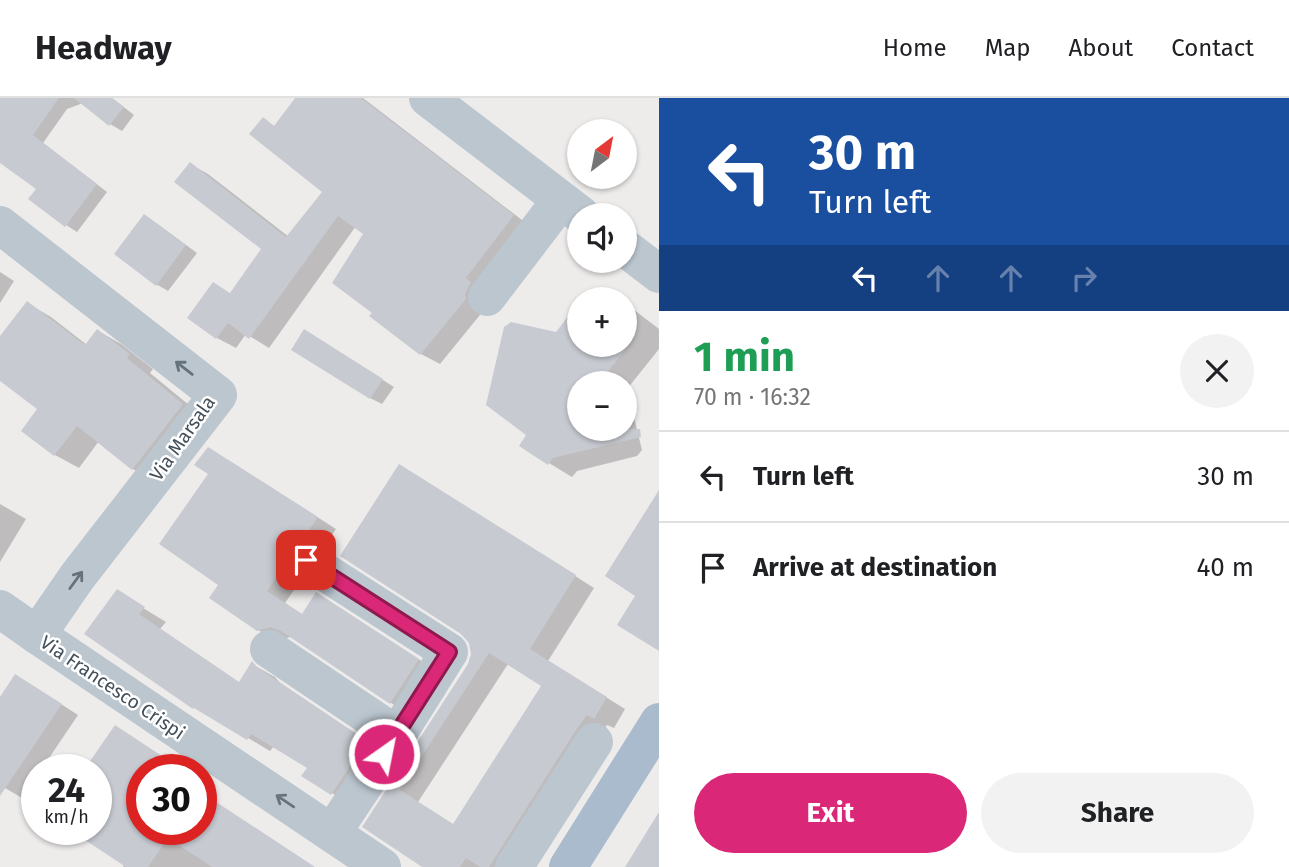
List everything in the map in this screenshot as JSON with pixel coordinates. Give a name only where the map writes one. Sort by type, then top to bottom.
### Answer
[{"type":"main road","points":[[568,867],[659,722]]},
{"type":"street","points":[[428,98],[567,204]]},
{"type":"street","points":[[487,297],[567,211]]},
{"type":"street","name":"Via Marsala","points":[[0,225],[218,395],[78,576],[37,635]]},
{"type":"street","points":[[637,257],[659,274]]},
{"type":"street","points":[[306,560],[449,652],[332,833]]},
{"type":"street","name":"Via Francesco Crispi","points":[[2,615],[37,635],[382,867]]},
{"type":"street","points":[[269,649],[397,735]]},
{"type":"street","points":[[514,867],[594,742]]},
{"type":"building","points":[[0,98],[59,98],[33,135],[97,184],[65,227],[28,199],[36,189],[0,163]]},
{"type":"building","points":[[74,98],[112,98],[124,107],[109,126]]},
{"type":"building","points":[[295,98],[361,98],[514,215],[466,278],[471,282],[465,294],[466,299],[420,355],[369,316],[372,313],[332,283],[363,234],[338,216],[249,339],[228,323],[216,339],[187,318],[213,282],[230,293],[261,249],[174,182],[190,162],[286,237],[322,192],[249,134],[263,117],[274,126]]},
{"type":"building","points":[[144,214],[186,245],[156,286],[114,254]]},
{"type":"building","points":[[27,301],[85,345],[97,329],[130,354],[127,358],[183,404],[132,470],[77,426],[54,456],[21,431],[37,409],[0,381],[0,336]]},
{"type":"building","points":[[567,318],[567,357],[620,357],[608,371],[567,371],[567,441],[624,441],[553,458],[548,465],[519,446],[526,435],[486,405],[504,327],[511,322],[556,332]]},
{"type":"building","points":[[304,329],[383,379],[370,399],[291,350]]},
{"type":"building","points":[[208,447],[318,517],[303,539],[295,541],[288,548],[284,558],[285,565],[267,591],[302,614],[316,592],[419,659],[390,704],[281,631],[270,627],[257,631],[209,598],[218,585],[159,544],[208,474],[194,465]]},
{"type":"building","points":[[399,464],[576,575],[530,649],[607,697],[594,719],[587,715],[576,730],[489,867],[480,867],[466,858],[460,867],[422,867],[362,827],[468,664],[471,654],[469,643],[461,634],[340,556]],"holes":[[[489,653],[541,686],[453,824],[400,790]]]},
{"type":"building","points":[[659,490],[659,651],[617,625],[635,596],[605,576]]},
{"type":"building","points":[[117,589],[145,607],[139,614],[239,682],[252,661],[367,741],[331,795],[301,776],[307,768],[251,734],[247,740],[193,709],[84,634]]},
{"type":"building","points":[[15,674],[62,704],[28,754],[21,754],[21,765],[0,796],[0,697]]},
{"type":"building","points":[[115,725],[159,754],[126,754],[126,845],[163,845],[148,867],[126,867],[93,845],[112,845],[112,754],[95,754]]},
{"type":"building","points":[[217,803],[315,867],[212,867],[179,845],[217,845]]},
{"type":"building","points":[[659,812],[659,867],[625,867]]},
{"type":"route","points":[[306,560],[449,652],[384,754]]}]
